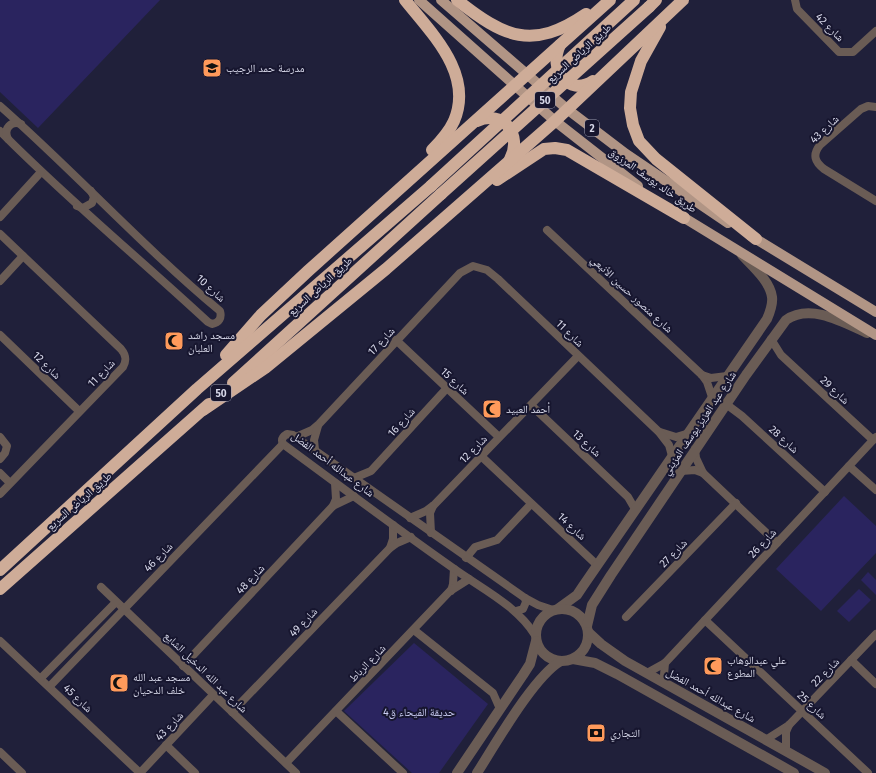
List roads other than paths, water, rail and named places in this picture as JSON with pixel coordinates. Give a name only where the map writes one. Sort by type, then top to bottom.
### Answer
[{"type":"highway","points":[[404,184],[443,138],[454,121],[460,92],[457,77],[450,59],[405,0]]},
{"type":"highway","points":[[457,0],[486,22],[504,31],[539,36],[563,28],[607,0]]},
{"type":"highway","points":[[197,389],[261,315],[404,184],[610,0]]},
{"type":"highway","name":"طريق الرياض السريع","points":[[0,570],[197,389],[431,186],[634,0]]},
{"type":"highway","points":[[203,410],[265,368],[322,323],[555,121],[683,0]]},
{"type":"highway","name":"طريق الرياض السريع","points":[[0,589],[203,410],[653,3]]},
{"type":"highway","points":[[667,14],[641,61],[631,92],[630,108],[633,125],[640,141],[656,159],[756,239]]},
{"type":"highway","points":[[561,44],[556,54],[555,65],[560,75],[567,82],[578,86],[588,84],[598,79]]},
{"type":"highway","points":[[474,122],[483,118],[492,118],[501,120],[508,126],[513,134],[515,143],[514,152],[509,160]]},
{"type":"highway","points":[[458,206],[531,156],[544,149],[554,148],[567,150],[577,155],[684,218]]},
{"type":"main road","name":"طريق خالد يوسف المرزوق","points":[[419,0],[555,121],[642,189],[684,218],[876,336]]},
{"type":"main road","name":"طريق خالد يوسف المرزوق","points":[[441,0],[526,75],[567,109],[626,154],[723,219],[876,312]]},
{"type":"street","name":"شارع 42","points":[[795,0],[797,9],[839,52],[853,52],[876,31]]},
{"type":"street","name":"شارع 10","points":[[0,106],[89,188],[136,236],[220,311],[221,318],[218,322],[212,324],[208,322],[164,281],[78,206],[0,131]]},
{"type":"street","name":"شارع 43","points":[[876,107],[868,106],[861,109],[820,145],[816,150],[815,157],[818,164],[824,169],[876,201]]},
{"type":"street","points":[[8,139],[6,132],[8,126],[14,123],[21,124]]},
{"type":"street","points":[[0,217],[41,172]]},
{"type":"street","points":[[78,206],[83,208],[92,203],[94,198],[89,188]]},
{"type":"street","name":"شارع منصور حسين الأنبعي","points":[[547,230],[702,375],[707,382],[712,397]]},
{"type":"street","name":"شارع 11","points":[[0,234],[121,349],[126,358],[123,367],[0,494]]},
{"type":"street","name":"شارع عبد العزيز يوسف المزيني","points":[[556,609],[577,594],[767,319],[772,296],[770,289],[756,269],[739,252]]},
{"type":"street","points":[[0,281],[23,256]]},
{"type":"street","name":"شارع 11","points":[[460,273],[473,266],[486,270],[659,432],[669,445],[672,456]]},
{"type":"street","points":[[164,281],[170,279],[174,270]]},
{"type":"street","name":"شارع 17","points":[[296,437],[305,434],[319,424],[460,273]]},
{"type":"street","name":"شارع عبد العزيز يوسف المزيني","points":[[588,629],[589,613],[597,597],[695,449],[771,339],[786,320],[794,314],[804,312],[819,313],[876,336]]},
{"type":"street","points":[[0,347],[3,338]]},
{"type":"street","name":"شارع 12","points":[[3,338],[79,411]]},
{"type":"street","name":"شارع 29","points":[[771,339],[781,355],[875,439]]},
{"type":"street","name":"شارع 15","points":[[396,340],[499,437]]},
{"type":"street","name":"شارع 29","points":[[764,350],[781,355]]},
{"type":"street","name":"شارع 12","points":[[410,518],[426,511],[434,505],[578,356]]},
{"type":"street","points":[[733,367],[742,365],[746,369],[746,375]]},
{"type":"street","points":[[702,375],[711,378],[727,376]]},
{"type":"street","name":"شارع 16","points":[[354,478],[372,471],[447,388]]},
{"type":"street","name":"شارع 28","points":[[726,404],[742,416],[825,492]]},
{"type":"street","name":"شارع 13","points":[[531,405],[628,497],[635,509]]},
{"type":"street","points":[[702,412],[706,420],[715,420]]},
{"type":"street","name":"شارع 17","points":[[315,450],[314,440],[319,424]]},
{"type":"street","points":[[659,432],[676,437],[699,428],[704,436]]},
{"type":"street","name":"شارع عبدالله أحمد الفضل","points":[[536,638],[526,621],[516,611],[454,569],[335,483],[283,444],[282,438],[290,433],[524,598],[538,605],[556,609]]},
{"type":"street","points":[[0,437],[7,446],[5,453],[0,458]]},
{"type":"street","name":"شارع 26","points":[[647,673],[665,663],[875,439]]},
{"type":"street","name":"شارع 46","points":[[50,686],[283,444]]},
{"type":"street","points":[[695,449],[696,458],[703,473],[777,543]]},
{"type":"street","name":"شارع 14","points":[[481,456],[597,565]]},
{"type":"street","points":[[850,466],[876,490]]},
{"type":"street","points":[[681,471],[695,470],[703,473]]},
{"type":"street","points":[[366,504],[369,506],[376,502],[376,495],[372,490],[370,476],[372,471]]},
{"type":"street","points":[[0,474],[10,483]]},
{"type":"street","points":[[334,506],[336,498],[335,483]]},
{"type":"street","name":"شارع 48","points":[[183,666],[334,506],[354,496]]},
{"type":"street","points":[[628,497],[642,498]]},
{"type":"street","points":[[466,558],[475,547],[497,540],[531,504]]},
{"type":"street","name":"شارع 27","points":[[626,617],[736,504]]},
{"type":"street","points":[[385,518],[382,512],[383,509],[385,506],[392,505]]},
{"type":"street","points":[[431,533],[430,513],[434,505]]},
{"type":"street","points":[[390,548],[393,539],[393,525]]},
{"type":"street","name":"شارع 49","points":[[232,712],[390,548],[411,537]]},
{"type":"street","points":[[450,591],[453,584],[454,569]]},
{"type":"street","name":"شارع الرباط","points":[[286,764],[450,591],[469,579]]},
{"type":"street","name":"شارع عبد الله الدخيل الشايع","points":[[101,587],[296,773]]},
{"type":"street","points":[[516,611],[523,609],[526,606],[524,598]]},
{"type":"street","points":[[41,678],[116,602]]},
{"type":"street","points":[[458,771],[530,664],[538,622],[543,616],[556,609],[567,609],[576,612],[582,618],[588,629],[588,639],[583,651],[573,659]]},
{"type":"street","name":"شارع 25","points":[[705,620],[868,773]]},
{"type":"street","name":"شارع عبدالله أحمد الفضل","points":[[588,629],[611,652],[825,773]]},
{"type":"street","points":[[414,630],[493,693],[500,709]]},
{"type":"street","name":"شارع 22","points":[[767,739],[789,725],[876,634]]},
{"type":"street","points":[[536,638],[544,654],[551,659],[561,662]]},
{"type":"street","name":"شارع 45","points":[[0,641],[50,686],[140,773]]},
{"type":"street","points":[[602,666],[600,661],[601,656],[605,652],[611,652]]},
{"type":"street","points":[[458,771],[463,766],[470,766],[476,773],[487,759],[536,685],[552,666],[573,659],[595,663],[602,666],[794,773]]},
{"type":"street","points":[[851,660],[876,684]]},
{"type":"street","points":[[665,663],[664,675],[666,684]]},
{"type":"street","points":[[523,676],[529,673],[535,676],[536,685]]},
{"type":"street","points":[[493,693],[504,694],[512,691]]},
{"type":"street","name":"شارع 43","points":[[140,773],[214,694]]},
{"type":"street","points":[[336,711],[403,773]]},
{"type":"street","points":[[786,750],[786,732],[789,725]]},
{"type":"street","points":[[166,745],[195,773]]},
{"type":"street","points":[[472,750],[475,758],[481,760],[487,759]]},
{"type":"street","points":[[0,752],[22,773]]},
{"type":"place","name":"مدرسة حمد الرجيب","points":[[212,68]]},
{"type":"place","name":"مسجد راشد العلبان","points":[[174,341]]},
{"type":"place","name":"أحمد العبيد","points":[[492,409]]},
{"type":"place","name":"علي عبدالوهاب المطوع","points":[[713,666]]},
{"type":"place","name":"مسجد عبد الله خلف الدحيان","points":[[119,683]]},
{"type":"place","name":"التجاري","points":[[596,733]]},
{"type":"park label","name":"حديقة الفيحاء ق4","points":[[419,712]]}]
